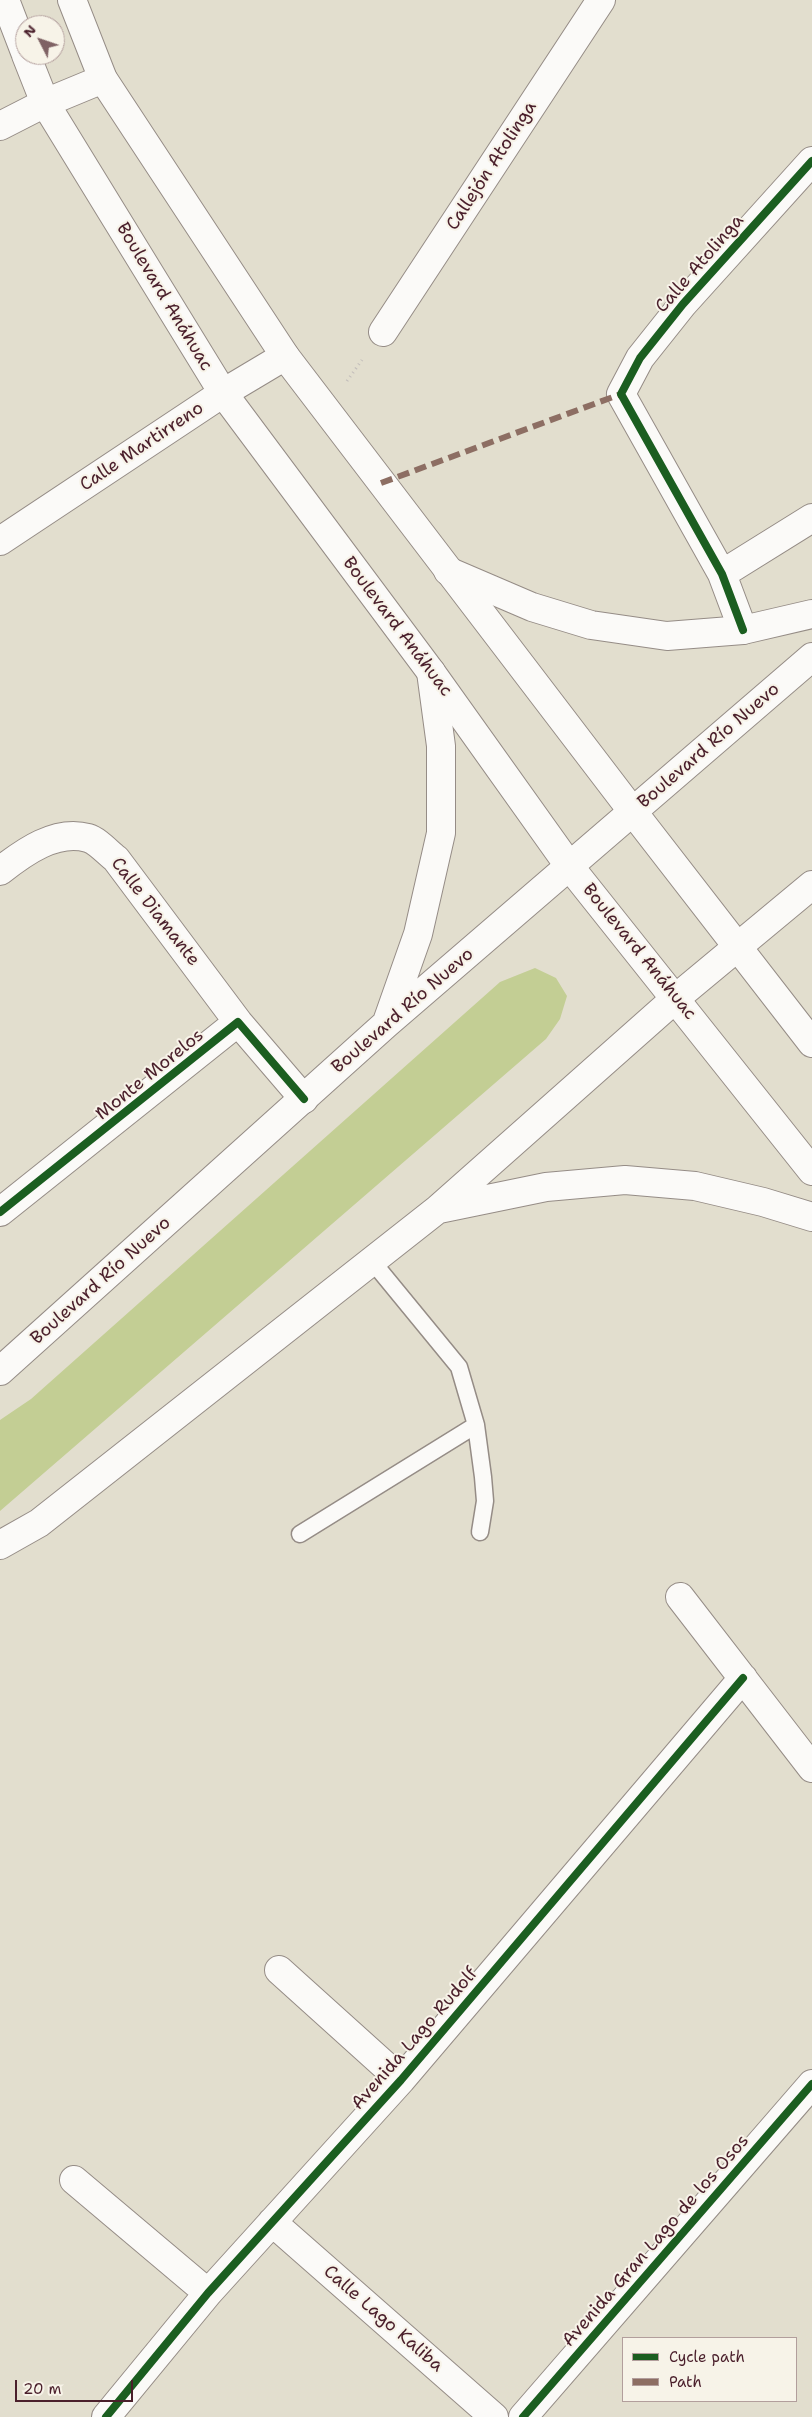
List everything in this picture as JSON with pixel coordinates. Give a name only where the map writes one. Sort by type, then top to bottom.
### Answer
[{"type":"main road","name":"Boulevard Anáhuac","points":[[5,0],[15,26]]},
{"type":"main road","points":[[72,0],[103,79],[285,356],[632,812],[812,1043]]},
{"type":"main road","name":"Callejón Atolinga","points":[[383,332],[601,0]]},
{"type":"main road","name":"Boulevard Anáhuac","points":[[30,65],[45,103],[223,393],[431,672],[570,867],[812,1171]]},
{"type":"main road","points":[[0,126],[45,103],[103,79]]},
{"type":"main road","name":"Calle Atolinga","points":[[722,574],[621,394],[640,358],[683,304],[812,161]]},
{"type":"main road","name":"Calle Martirreno","points":[[0,541],[223,393],[285,356]]},
{"type":"main road","points":[[743,630],[722,574],[812,518]]},
{"type":"main road","points":[[448,571],[532,607],[591,625],[667,636],[743,630],[812,614]]},
{"type":"main road","name":"Boulevard Río Nuevo","points":[[0,1371],[386,1024],[812,657]]},
{"type":"main road","points":[[386,1024],[418,934],[441,833],[441,746],[431,672]]},
{"type":"main road","name":"Calle Diamante","points":[[0,871],[37,846],[63,836],[89,838],[116,859],[238,1022]]},
{"type":"main road","points":[[0,1546],[39,1523],[438,1209],[676,998],[812,885]]},
{"type":"main road","points":[[238,1022],[304,1099]]},
{"type":"main road","name":"Monte Morelos","points":[[0,1212],[238,1022]]},
{"type":"main road","points":[[438,1209],[546,1187],[626,1180],[695,1186],[763,1202],[812,1217]]},
{"type":"main road","points":[[680,1597],[812,1768]]},
{"type":"main road","name":"Avenida Lago Rudolf","points":[[106,2417],[208,2294],[401,2080],[743,1678]]},
{"type":"main road","points":[[279,1970],[401,2080]]},
{"type":"main road","name":"Avenida Gran Lago de los Osos","points":[[524,2417],[812,2084]]},
{"type":"main road","points":[[74,2180],[208,2294]]},
{"type":"main road","name":"Calle Lago Kaliba","points":[[272,2222],[494,2417]]},
{"type":"lane","points":[[372,1261],[459,1366],[476,1425],[485,1501],[480,1532]]},
{"type":"lane","points":[[300,1534],[476,1425]]},
{"type":"path","points":[[326,409],[383,332]]},
{"type":"green space","points":[[535,968],[556,978],[567,996],[560,1019],[546,1039],[0,1511],[0,1420],[31,1399],[500,982]]},
{"type":"marked path","points":[[381,483],[621,394]]},
{"type":"cycle path","points":[[743,630],[722,574],[621,394],[640,358],[683,304],[812,161]]},
{"type":"cycle path","points":[[0,1212],[238,1022],[304,1099]]},
{"type":"cycle path","points":[[106,2417],[208,2293],[401,2080],[743,1678]]},
{"type":"cycle path","points":[[523,2417],[812,2084]]}]
